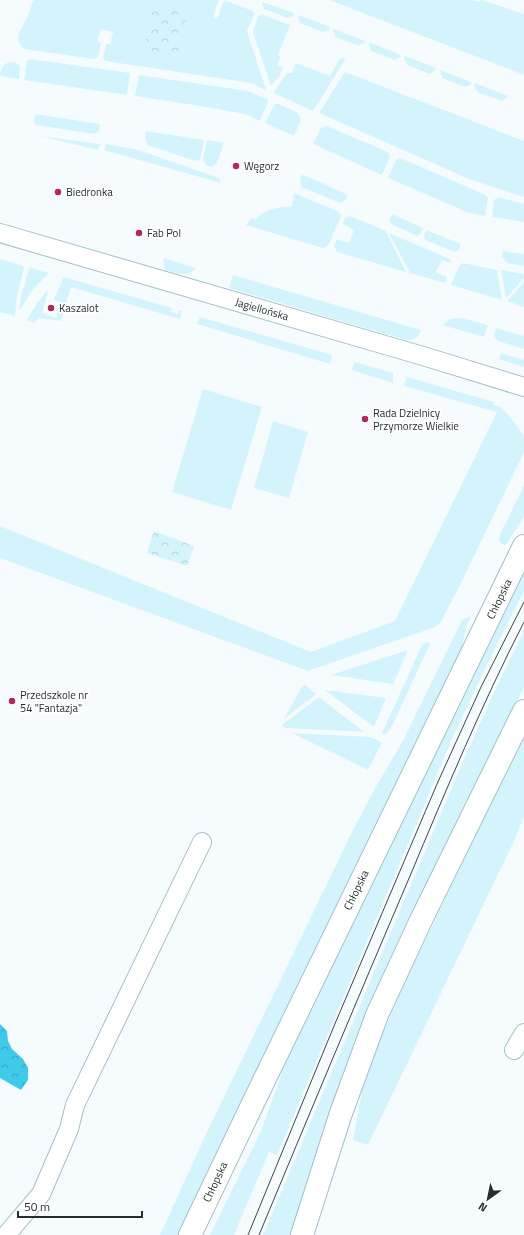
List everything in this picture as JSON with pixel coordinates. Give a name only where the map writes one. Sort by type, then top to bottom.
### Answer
[{"type":"main road","name":"Chłopska","points":[[190,1235],[524,546]]},
{"type":"main road","points":[[302,1235],[340,1116],[377,1015],[422,918],[524,711]]},
{"type":"street","name":"Jagiellońska","points":[[0,233],[200,290],[524,387]]},
{"type":"street","points":[[6,1235],[41,1194],[69,1129],[75,1105],[202,842]]},
{"type":"street","points":[[514,1050],[524,1034]]},
{"type":"green space","points":[[34,0],[219,0],[213,17],[217,19],[224,0],[253,11],[254,15],[247,31],[266,90],[251,83],[105,61],[103,58],[106,44],[110,44],[113,32],[101,29],[97,41],[101,43],[98,57],[94,59],[24,49],[20,45],[18,37]]},
{"type":"green space","points":[[329,0],[472,0],[479,2],[482,0],[524,14],[524,75]]},
{"type":"green space","points":[[263,2],[294,13],[293,16],[288,18],[264,9],[262,4]]},
{"type":"green space","points":[[153,7],[188,13],[177,58],[143,53]]},
{"type":"green space","points":[[261,14],[290,25],[278,55],[281,56],[277,65],[283,68],[280,75],[271,86],[253,32],[258,17]]},
{"type":"green space","points":[[299,15],[330,27],[329,30],[323,32],[300,23],[298,17]]},
{"type":"green space","points":[[334,29],[365,41],[359,46],[336,37],[333,31]]},
{"type":"green space","points":[[369,42],[401,55],[401,57],[395,60],[371,51]]},
{"type":"green space","points":[[405,56],[436,68],[430,74],[407,65],[404,58]]},
{"type":"green space","points":[[346,58],[313,111],[274,92],[287,73],[292,73],[296,63],[330,76],[339,60]]},
{"type":"green space","points":[[30,59],[130,73],[127,95],[24,80],[27,61]]},
{"type":"green space","points":[[14,62],[20,66],[19,79],[0,75],[5,64]]},
{"type":"green space","points":[[440,70],[471,82],[471,84],[465,87],[442,78]]},
{"type":"green space","points":[[345,72],[524,141],[524,197],[469,179],[319,113]]},
{"type":"green space","points":[[139,75],[248,91],[267,99],[268,102],[260,121],[245,114],[135,96]]},
{"type":"green space","points":[[475,83],[508,96],[502,101],[477,92],[474,85]]},
{"type":"green space","points":[[277,103],[298,113],[301,120],[294,136],[265,123],[274,105]]},
{"type":"green space","points":[[35,114],[100,124],[99,131],[95,134],[35,125]]},
{"type":"green space","points":[[327,126],[388,152],[390,157],[382,175],[313,144],[321,128]]},
{"type":"green space","points":[[146,131],[204,140],[200,159],[195,161],[148,145],[145,138]]},
{"type":"green space","points":[[40,136],[100,144],[98,150]]},
{"type":"green space","points":[[207,140],[224,143],[217,163],[212,167],[206,165],[203,159]]},
{"type":"green space","points":[[106,144],[144,152],[219,178],[221,183],[104,150]]},
{"type":"green space","points":[[400,158],[486,195],[488,198],[485,216],[469,213],[388,178],[396,160]]},
{"type":"green space","points":[[302,174],[348,195],[345,201],[340,203],[301,187],[300,178]]},
{"type":"green space","points":[[294,193],[339,212],[341,216],[329,244],[323,248],[246,225],[252,218],[255,220],[267,211],[292,206]]},
{"type":"green space","points":[[498,197],[524,204],[524,222],[492,217],[494,200]]},
{"type":"green space","points":[[392,214],[423,228],[420,234],[417,236],[391,224],[389,221]]},
{"type":"green space","points":[[350,216],[386,231],[406,272],[337,252],[334,246],[337,239],[349,243],[354,230],[343,224],[345,218]]},
{"type":"green space","points":[[426,230],[461,244],[459,250],[455,252],[425,240],[424,235]]},
{"type":"green space","points":[[389,233],[450,259],[451,263],[442,260],[436,272],[447,277],[445,283],[410,273]]},
{"type":"green space","points":[[503,251],[524,254],[524,266],[507,263],[502,257]]},
{"type":"green space","points":[[163,258],[196,268],[186,274],[165,270]]},
{"type":"green space","points":[[0,259],[23,266],[24,268],[17,295],[15,316],[0,312]]},
{"type":"green space","points":[[463,263],[497,270],[502,300],[451,285],[459,266]]},
{"type":"green space","points":[[31,268],[49,273],[34,288],[19,311],[21,297],[29,269]]},
{"type":"green space","points":[[501,270],[524,274],[524,278],[507,297],[506,297]]},
{"type":"green space","points":[[233,275],[421,330],[416,338],[406,340],[229,288]]},
{"type":"green space","points":[[63,277],[172,308],[171,312],[178,314],[179,310],[182,311],[180,319],[71,287],[61,321],[38,318],[35,323],[27,320],[47,291],[42,313],[56,318],[60,302],[54,300]]},
{"type":"green space","points":[[524,282],[524,307],[507,301]]},
{"type":"green space","points":[[200,317],[332,355],[330,364],[197,324]]},
{"type":"green space","points":[[457,318],[488,325],[484,337],[442,325],[450,319]]},
{"type":"green space","points":[[496,328],[524,336],[524,349],[498,341],[494,336]]},
{"type":"green space","points":[[501,353],[524,360],[524,367],[499,359]]},
{"type":"green space","points":[[355,362],[393,373],[393,383],[352,370]]},
{"type":"green space","points":[[407,377],[494,402],[494,405],[500,407],[511,418],[524,436],[524,452],[462,581],[441,622],[435,627],[308,671],[0,558],[0,526],[311,652],[395,621],[497,412],[404,386]]},
{"type":"green space","points":[[203,389],[262,407],[231,510],[172,492]]},
{"type":"green space","points":[[273,421],[308,432],[289,498],[254,488]]},
{"type":"green space","points":[[524,485],[524,517],[505,546],[499,541],[500,535]]},
{"type":"green space","points":[[154,531],[194,546],[187,566],[147,553]]},
{"type":"green space","points":[[524,569],[524,591],[452,739],[277,1155],[269,1152],[234,1235],[210,1235],[261,1131],[290,1050]]},
{"type":"green space","points":[[471,616],[467,625],[460,655],[179,1235],[160,1235],[206,1134],[353,830],[378,783],[403,741],[462,620]]},
{"type":"green space","points":[[524,631],[524,687],[495,747],[292,1235],[263,1235],[461,766],[497,686]]},
{"type":"green space","points":[[427,642],[430,644],[390,730],[385,735],[382,733],[422,645]]},
{"type":"green space","points":[[408,650],[393,684],[331,675]]},
{"type":"green space","points":[[303,685],[316,694],[284,719]]},
{"type":"green space","points":[[325,690],[386,698],[374,727]]},
{"type":"green space","points":[[319,697],[364,732],[285,728],[282,725]]},
{"type":"green space","points":[[292,733],[371,737],[382,743],[368,770]]},
{"type":"green space","points":[[524,735],[524,817],[513,843],[368,1145],[353,1140],[365,1075],[372,1058],[408,976]]},
{"type":"green space","points":[[0,1024],[7,1031],[8,1041],[12,1049],[23,1059],[28,1068],[28,1080],[21,1090],[0,1078]]},
{"type":"tram line","points":[[248,1235],[334,1026],[437,784],[481,687],[524,602]]},
{"type":"tram line","points":[[259,1235],[451,779],[524,622]]},
{"type":"place","name":"Węgorz","points":[[236,166]]},
{"type":"place","name":"Biedronka","points":[[58,192]]},
{"type":"place","name":"Fab Pol","points":[[139,233]]},
{"type":"place","name":"Kaszalot","points":[[51,308]]},
{"type":"place","name":"Rada Dzielnicy Przymorze Wielkie","points":[[365,419]]},
{"type":"place","name":"Przedszkole nr 54 \"Fantazja\"","points":[[12,701]]}]
